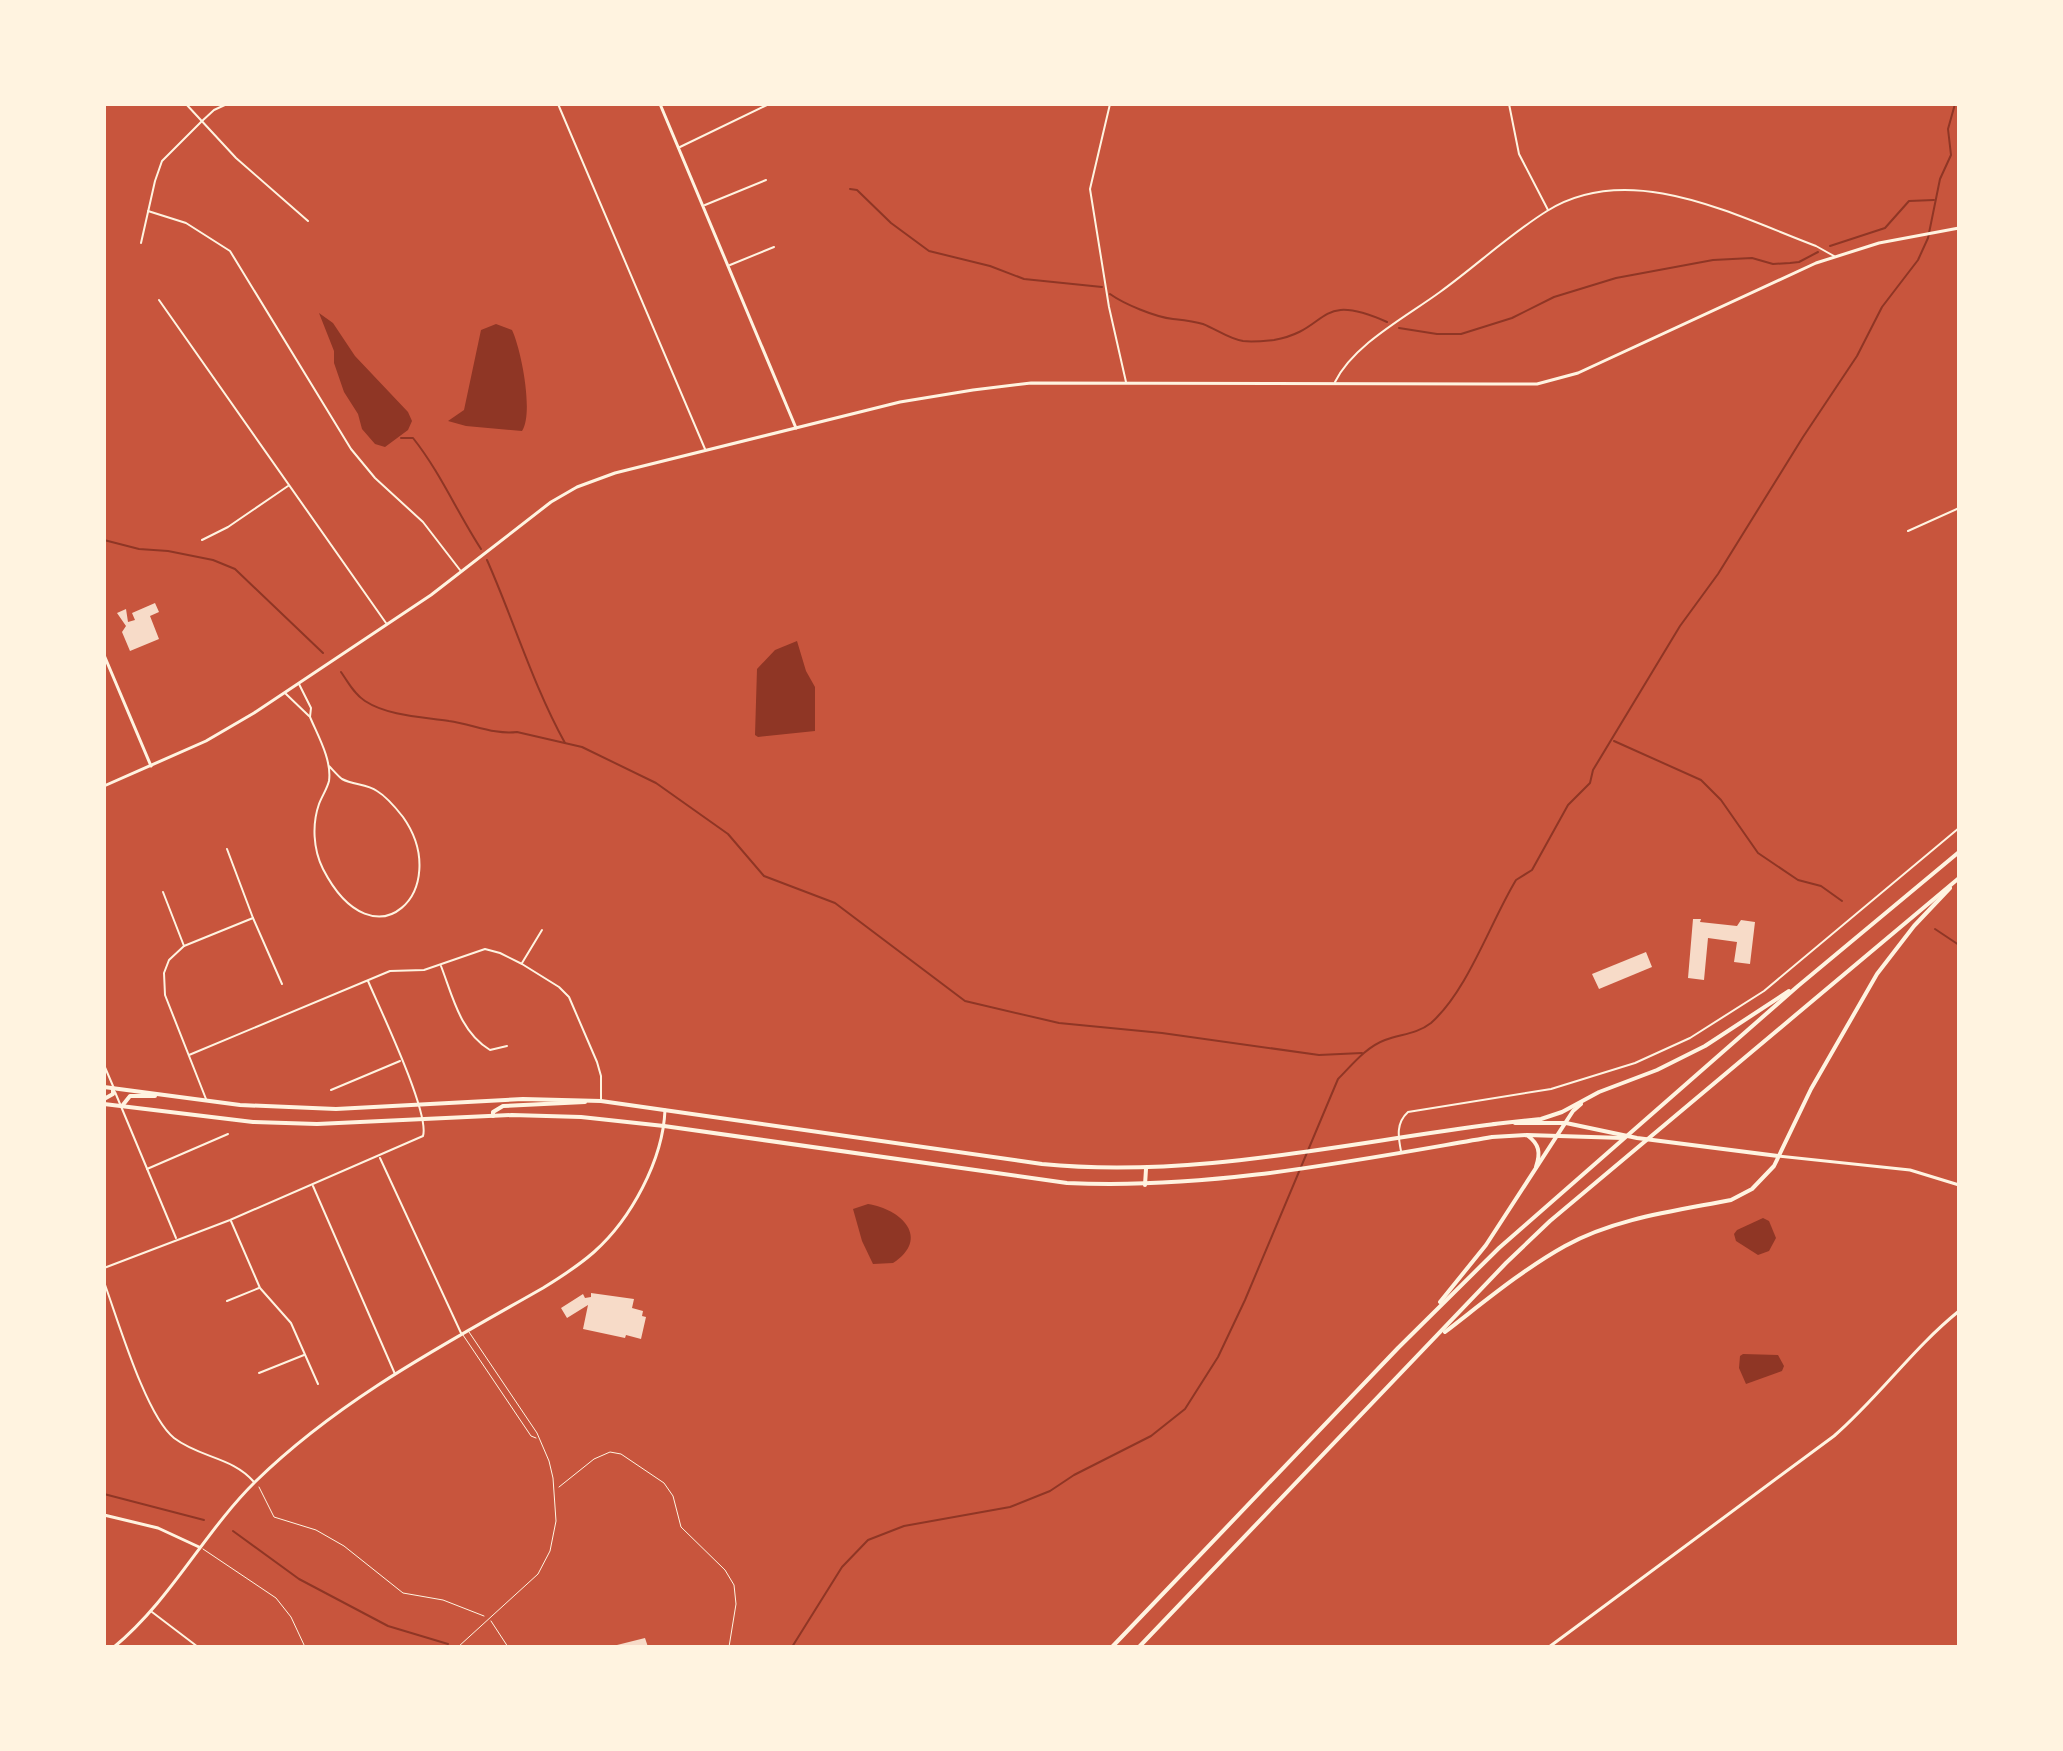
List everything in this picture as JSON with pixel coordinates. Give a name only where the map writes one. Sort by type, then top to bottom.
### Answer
[{"type":"main road","points":[[1112,1647],[1427,1318],[1534,1215],[1798,986],[1959,852]]},
{"type":"main road","points":[[1139,1647],[1506,1263],[1617,1162],[1959,878]]},
{"type":"main road","points":[[1434,1341],[1521,1274],[1567,1245],[1646,1216],[1744,1195],[1767,1174],[1778,1156],[1811,1089],[1877,974],[1914,926],[1959,878]]},
{"type":"main road","points":[[104,1087],[207,1101],[336,1109],[523,1099],[601,1101],[1042,1164],[1093,1169],[1146,1169],[1541,1119],[1657,1070],[1705,1046],[1798,986]]},
{"type":"main road","points":[[104,1101],[113,1094],[113,1088]]},
{"type":"main road","points":[[122,1106],[130,1096],[166,1096]]},
{"type":"main road","points":[[1427,1318],[1486,1245],[1566,1123],[1585,1100]]},
{"type":"main road","points":[[104,1101],[122,1106],[253,1122],[317,1124],[493,1116],[581,1117],[1067,1183],[1145,1185],[1324,1164],[1492,1137],[1558,1135],[1637,1138]]},
{"type":"main road","points":[[493,1116],[493,1112],[503,1106],[592,1101]]},
{"type":"main road","points":[[1494,1124],[1566,1123],[1637,1138],[1778,1156]]},
{"type":"main road","points":[[1527,1135],[1539,1149],[1532,1176]]},
{"type":"main road","points":[[1145,1185],[1146,1169]]},
{"type":"street","points":[[186,104],[236,158],[308,221]]},
{"type":"street","points":[[141,243],[162,161],[214,110],[227,104]]},
{"type":"street","points":[[558,104],[705,450]]},
{"type":"street","points":[[660,104],[796,428]]},
{"type":"street","points":[[679,148],[769,104]]},
{"type":"street","points":[[1110,104],[1090,189],[1109,307],[1126,383]]},
{"type":"street","points":[[1509,104],[1519,154],[1548,210]]},
{"type":"street","points":[[704,206],[766,180]]},
{"type":"street","points":[[1334,383],[1360,349],[1548,210],[1584,196],[1629,190],[1693,201],[1816,246],[1834,256]]},
{"type":"street","points":[[148,211],[186,223],[230,251],[351,449],[375,478],[423,522],[461,572]]},
{"type":"street","points":[[104,786],[217,735],[387,625],[535,513],[577,487],[615,473],[900,402],[1031,383],[1493,384],[1555,381],[1834,256],[1912,236],[1959,228]]},
{"type":"street","points":[[729,266],[774,247]]},
{"type":"street","points":[[159,300],[387,625]]},
{"type":"street","points":[[202,540],[228,527],[288,486]]},
{"type":"street","points":[[1908,531],[1959,508]]},
{"type":"street","points":[[104,655],[152,766]]},
{"type":"street","points":[[298,683],[311,708],[310,717]]},
{"type":"street","points":[[284,693],[310,717],[329,766],[329,783],[318,806],[314,827],[315,846],[322,867],[337,890],[359,913],[375,918],[393,915],[411,901],[418,881],[414,838],[404,820],[377,791],[342,779],[329,766]]},
{"type":"street","points":[[1401,1152],[1398,1138],[1402,1118],[1408,1112],[1551,1089],[1660,1052],[1709,1027],[1764,991],[1959,828]]},
{"type":"street","points":[[227,849],[282,984]]},
{"type":"street","points":[[163,892],[184,946]]},
{"type":"street","points":[[207,1101],[162,985],[169,960],[184,946],[253,918]]},
{"type":"street","points":[[522,964],[542,930]]},
{"type":"street","points":[[189,1055],[390,971],[424,970],[485,949],[522,964],[559,987],[569,997],[597,1062],[601,1076],[601,1101]]},
{"type":"street","points":[[440,965],[466,1030],[490,1050],[507,1046]]},
{"type":"street","points":[[104,1268],[176,1238],[230,1220],[421,1139],[425,1134],[420,1103],[368,980]]},
{"type":"street","points":[[331,1090],[401,1060]]},
{"type":"street","points":[[104,1065],[176,1238]]},
{"type":"street","points":[[114,1647],[152,1612],[199,1547],[254,1482],[331,1416],[395,1374],[543,1288],[596,1250],[632,1206],[653,1163],[664,1126],[665,1110]]},
{"type":"street","points":[[146,1169],[228,1134]]},
{"type":"street","points":[[379,1156],[457,1330],[462,1334]]},
{"type":"street","points":[[1778,1156],[1910,1170],[1959,1185]]},
{"type":"street","points":[[312,1185],[395,1374]]},
{"type":"street","points":[[230,1220],[260,1288],[291,1323],[318,1384]]},
{"type":"street","points":[[104,1282],[150,1406],[163,1428],[182,1444],[234,1464],[254,1482]]},
{"type":"street","points":[[227,1301],[260,1288]]},
{"type":"street","points":[[1549,1647],[1834,1436],[1959,1311]]},
{"type":"street","points":[[259,1373],[305,1355]]},
{"type":"street","points":[[104,1515],[158,1528],[199,1547]]},
{"type":"street","points":[[152,1612],[198,1647]]},
{"type":"lane","points":[[458,1647],[529,1584],[545,1562],[556,1521],[549,1461],[535,1429],[468,1331]]},
{"type":"lane","points":[[462,1334],[529,1433],[538,1439]]},
{"type":"lane","points":[[199,1547],[276,1598],[291,1617],[305,1647]]},
{"type":"path","points":[[554,1492],[594,1459],[610,1452],[621,1454],[664,1483],[673,1496],[681,1527],[725,1570],[734,1585],[736,1598],[729,1647]]},
{"type":"path","points":[[254,1482],[274,1517],[307,1527],[344,1546],[403,1593],[443,1600],[489,1618],[508,1647]]},
{"type":"shaded area","points":[[319,313],[333,323],[355,356],[408,412],[412,421],[408,430],[385,447],[375,444],[362,429],[358,414],[344,392],[334,363],[334,351]]},
{"type":"shaded area","points":[[496,324],[512,330],[519,351],[527,410],[522,431],[466,426],[448,421],[464,410],[481,330]]},
{"type":"shaded area","points":[[797,641],[806,671],[815,687],[815,731],[758,737],[755,735],[757,669],[775,650]]},
{"type":"shaded area","points":[[868,1204],[891,1212],[907,1226],[910,1244],[893,1263],[873,1264],[862,1241],[853,1209]]},
{"type":"shaded area","points":[[1763,1218],[1769,1221],[1776,1238],[1769,1251],[1758,1255],[1736,1241],[1734,1234]]},
{"type":"shaded area","points":[[1743,1354],[1778,1355],[1784,1366],[1782,1371],[1746,1384],[1739,1368]]},
{"type":"building","points":[[155,603],[159,612],[150,616],[159,639],[130,651],[122,632],[126,626],[117,613],[126,609],[128,622],[135,620],[132,613]]},
{"type":"building","points":[[1693,919],[1737,926],[1741,920],[1755,922],[1750,964],[1734,962],[1737,942],[1708,938],[1704,980],[1688,978]]},
{"type":"building","points":[[1646,952],[1652,967],[1599,989],[1592,974]]},
{"type":"building","points":[[591,1293],[634,1299],[632,1308],[643,1311],[642,1316],[646,1317],[641,1339],[583,1329],[588,1305],[567,1318],[561,1308],[583,1294],[585,1298],[591,1297]]},
{"type":"building","points":[[645,1638],[648,1647],[613,1647],[613,1646]]},
{"type":"waterway","points":[[792,1647],[842,1567],[868,1540],[904,1526],[1010,1507],[1050,1491],[1074,1475],[1151,1436],[1185,1409],[1218,1357],[1245,1300],[1338,1079],[1378,1043],[1426,1027],[1456,993],[1516,880],[1532,870],[1568,805],[1590,783],[1593,770],[1680,626],[1718,574],[1857,356],[1882,307],[1918,260],[1928,238],[1940,179],[1951,155],[1948,129],[1955,104]]},
{"type":"waterway","points":[[850,189],[857,190],[891,223],[929,251],[990,266],[1024,279],[1102,287]]},
{"type":"waterway","points":[[1830,246],[1885,228],[1909,201],[1934,200]]},
{"type":"waterway","points":[[1399,328],[1461,334],[1512,318],[1554,297],[1616,278],[1713,260],[1752,258],[1773,264],[1799,262],[1818,252]]},
{"type":"waterway","points":[[1110,294],[1149,313],[1203,324],[1243,341],[1274,340],[1292,335],[1335,311],[1364,313],[1387,322]]},
{"type":"waterway","points":[[401,438],[413,438],[423,451],[481,549]]},
{"type":"waterway","points":[[104,540],[139,549],[213,560],[235,569],[323,653]]},
{"type":"waterway","points":[[487,560],[533,676],[565,743]]},
{"type":"waterway","points":[[341,672],[361,698],[384,710],[458,722],[491,731],[517,732],[582,747],[656,783],[728,834],[764,876],[835,903],[965,1001],[1059,1023],[1162,1033],[1319,1055],[1362,1053]]},
{"type":"waterway","points":[[1614,741],[1701,780],[1721,800],[1758,853],[1798,880],[1821,886],[1842,901]]},
{"type":"waterway","points":[[1935,929],[1959,945]]},
{"type":"waterway","points":[[104,1494],[204,1520]]},
{"type":"waterway","points":[[233,1531],[299,1579],[388,1626],[448,1644]]}]
